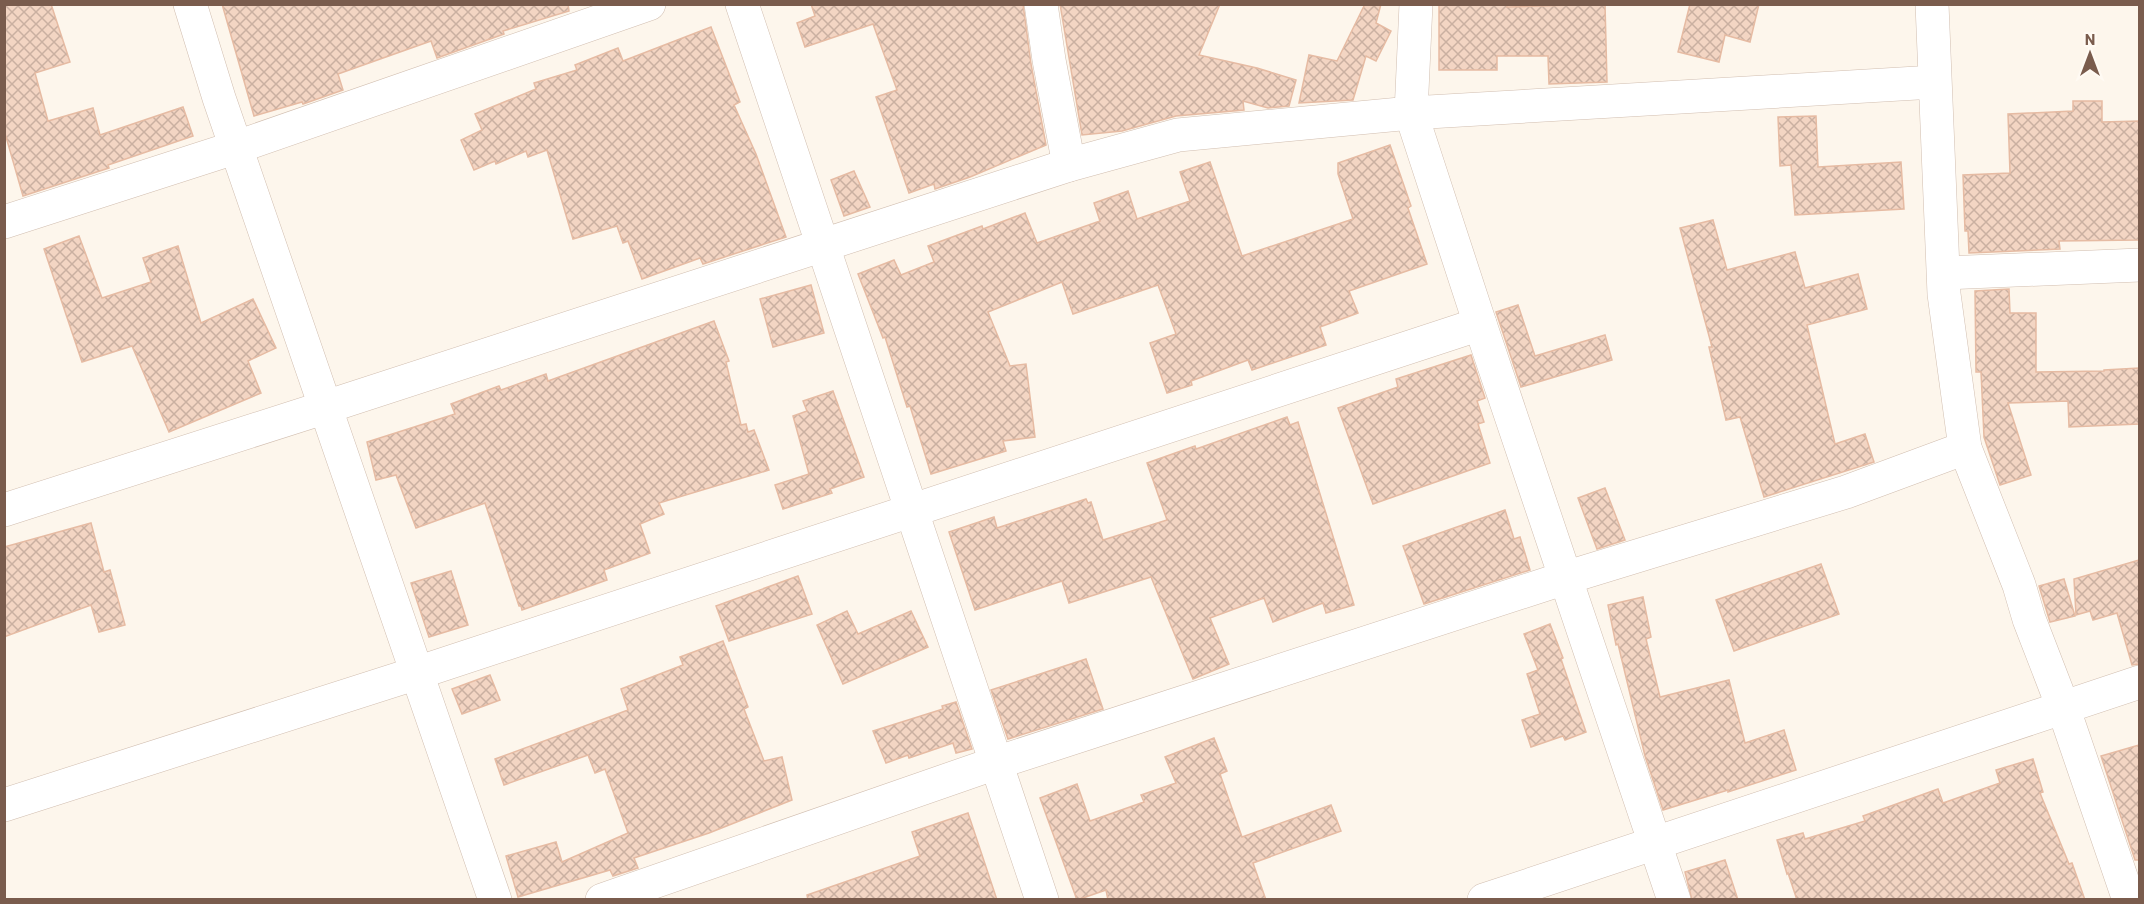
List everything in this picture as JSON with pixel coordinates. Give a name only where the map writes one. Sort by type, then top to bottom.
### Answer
[{"type":"street","points":[[190,4],[495,900]]},
{"type":"street","points":[[4,222],[237,147],[649,4]]},
{"type":"street","points":[[742,4],[1042,900]]},
{"type":"street","points":[[1041,4],[1069,165]]},
{"type":"street","points":[[1416,4],[1411,113],[1479,324],[1674,900]]},
{"type":"street","points":[[1932,4],[1944,294],[1965,448],[2019,585],[2129,900]]},
{"type":"street","points":[[4,510],[1069,165],[1178,135],[1411,113],[1934,82]]},
{"type":"street","points":[[1944,273],[2139,265]]},
{"type":"street","points":[[4,805],[417,673],[1479,324]]},
{"type":"street","points":[[602,900],[996,763],[1565,578],[1846,492],[1965,448]]},
{"type":"street","points":[[1484,900],[2139,682]]},
{"type":"building","points":[[4,4],[51,4],[70,62],[35,73],[48,121],[93,108],[100,135],[183,107],[193,136],[108,165],[109,168],[23,196],[4,130]]},
{"type":"building","points":[[222,4],[568,4],[569,11],[503,31],[504,34],[437,58],[431,41],[338,74],[343,90],[303,104],[302,102],[254,116]]},
{"type":"building","points":[[811,4],[1023,4],[1046,145],[970,177],[935,189],[934,184],[909,193],[876,97],[897,90],[873,24],[805,47],[797,23],[815,16]]},
{"type":"building","points":[[1060,4],[1220,4],[1199,55],[1257,68],[1296,80],[1289,106],[1268,108],[1243,101],[1244,110],[1176,116],[1122,131],[1082,135]]},
{"type":"building","points":[[1365,4],[1381,4],[1376,23],[1391,31],[1376,61],[1366,56],[1353,100],[1299,103],[1309,55],[1337,61]]},
{"type":"building","points":[[1439,4],[1507,4],[1507,7],[1605,4],[1607,82],[1549,84],[1548,56],[1497,56],[1497,70],[1439,70]]},
{"type":"building","points":[[1690,4],[1759,4],[1750,42],[1725,35],[1719,62],[1678,52]]},
{"type":"building","points":[[711,27],[740,102],[734,105],[756,154],[786,237],[703,264],[700,258],[642,279],[628,241],[623,243],[617,226],[573,239],[547,150],[528,157],[526,151],[496,164],[495,161],[474,170],[461,140],[482,130],[475,114],[536,89],[534,83],[577,70],[575,65],[618,48],[623,61]]},
{"type":"building","points":[[2073,101],[2102,101],[2102,122],[2139,121],[2139,240],[2059,241],[2060,249],[1969,253],[1968,231],[1965,231],[1963,175],[2010,173],[2008,114],[2073,111]]},
{"type":"building","points":[[1816,116],[1818,167],[1901,162],[1904,209],[1795,215],[1791,165],[1780,166],[1778,117]]},
{"type":"building","points":[[1390,145],[1411,206],[1408,208],[1427,264],[1349,291],[1358,313],[1320,327],[1326,345],[1252,370],[1248,360],[1191,381],[1192,385],[1167,393],[1150,343],[1176,334],[1158,285],[1073,314],[1062,282],[988,312],[1010,366],[1026,364],[1035,437],[1003,441],[1006,451],[931,474],[885,337],[883,338],[858,274],[894,260],[901,275],[934,262],[928,246],[1025,213],[1037,243],[1100,221],[1094,203],[1128,191],[1137,219],[1190,201],[1180,172],[1210,162],[1242,256],[1353,219],[1338,174],[1338,163]]},
{"type":"building","points":[[854,171],[870,207],[844,216],[831,180]]},
{"type":"building","points":[[1713,220],[1727,270],[1795,252],[1805,288],[1858,274],[1867,309],[1807,325],[1835,444],[1865,434],[1874,462],[1764,497],[1740,417],[1726,420],[1709,347],[1712,347],[1680,228]]},
{"type":"building","points":[[79,236],[102,298],[151,282],[143,258],[178,246],[201,323],[253,299],[276,348],[248,361],[261,393],[169,432],[132,346],[82,362],[44,249]]},
{"type":"building","points":[[811,285],[824,333],[773,347],[760,299]]},
{"type":"building","points":[[2009,289],[2010,313],[2036,313],[2036,372],[2139,368],[2139,424],[2069,427],[2068,401],[2008,403],[2031,475],[2000,485],[1984,437],[1981,372],[1976,372],[1975,291]]},
{"type":"building","points":[[1518,305],[1535,356],[1605,335],[1612,360],[1521,387],[1496,312]]},
{"type":"building","points":[[714,321],[729,361],[726,362],[741,425],[746,424],[748,432],[754,430],[769,470],[659,503],[664,514],[640,524],[650,553],[604,570],[607,580],[522,610],[485,503],[416,528],[396,475],[376,480],[367,442],[455,414],[451,404],[499,386],[501,390],[546,374],[548,381]]},
{"type":"building","points":[[1471,355],[1485,398],[1477,401],[1484,422],[1478,424],[1490,463],[1373,504],[1338,408],[1398,387],[1396,379]]},
{"type":"building","points":[[833,391],[864,477],[830,489],[832,493],[783,509],[775,485],[809,474],[793,416],[807,411],[803,401]]},
{"type":"building","points":[[1287,417],[1290,425],[1298,422],[1354,605],[1326,613],[1323,603],[1273,622],[1264,598],[1210,618],[1229,664],[1193,679],[1151,577],[1069,603],[1062,581],[975,610],[949,532],[994,517],[997,528],[1086,499],[1088,503],[1091,502],[1103,540],[1167,520],[1147,463],[1195,446],[1196,449]]},
{"type":"building","points":[[1605,488],[1625,540],[1597,549],[1578,498]]},
{"type":"building","points":[[1505,510],[1514,539],[1520,537],[1530,570],[1424,604],[1403,546]]},
{"type":"building","points":[[91,523],[104,572],[110,570],[125,625],[99,632],[91,605],[4,637],[4,547]]},
{"type":"building","points":[[2139,560],[2139,664],[2132,665],[2117,613],[2093,620],[2090,611],[2076,615],[2074,579]]},
{"type":"building","points":[[1821,564],[1839,614],[1734,651],[1716,600]]},
{"type":"building","points":[[451,571],[468,625],[429,637],[411,583]]},
{"type":"building","points":[[798,576],[812,614],[729,641],[716,606]]},
{"type":"building","points":[[2064,579],[2075,616],[2050,622],[2039,586]]},
{"type":"building","points":[[1643,597],[1651,637],[1646,639],[1660,697],[1729,680],[1745,743],[1784,730],[1796,770],[1663,810],[1645,756],[1608,605]]},
{"type":"building","points":[[847,611],[858,634],[911,611],[928,647],[843,684],[817,625]]},
{"type":"building","points":[[1550,624],[1586,732],[1565,740],[1563,736],[1531,747],[1522,720],[1540,714],[1527,674],[1538,670],[1524,634]]},
{"type":"building","points":[[723,641],[748,707],[744,709],[764,761],[782,757],[792,800],[709,833],[634,858],[638,868],[613,876],[610,870],[518,897],[506,856],[556,842],[562,862],[628,833],[605,769],[595,773],[588,755],[504,785],[495,759],[628,710],[621,689],[683,665],[680,657]]},
{"type":"building","points":[[1086,659],[1103,709],[1008,739],[991,690]]},
{"type":"building","points":[[490,675],[500,700],[462,714],[452,689]]},
{"type":"building","points":[[956,702],[972,749],[956,753],[953,743],[886,763],[873,731],[943,709],[942,706]]},
{"type":"building","points":[[1214,738],[1227,771],[1220,774],[1242,837],[1331,805],[1341,831],[1253,863],[1266,900],[1108,900],[1106,890],[1077,900],[1040,798],[1077,784],[1090,821],[1144,802],[1141,795],[1176,783],[1165,757]]},
{"type":"building","points":[[2139,745],[2139,860],[2135,860],[2101,756]]},
{"type":"building","points":[[2033,759],[2043,792],[2040,793],[2069,864],[2072,863],[2085,900],[1797,900],[1777,840],[1803,833],[1805,839],[1865,821],[1863,816],[1938,789],[1943,803],[2000,783],[1996,770]]},
{"type":"building","points":[[968,813],[997,900],[808,900],[807,895],[920,856],[912,832]]},
{"type":"building","points":[[1725,860],[1738,900],[1692,900],[1685,872]]}]
